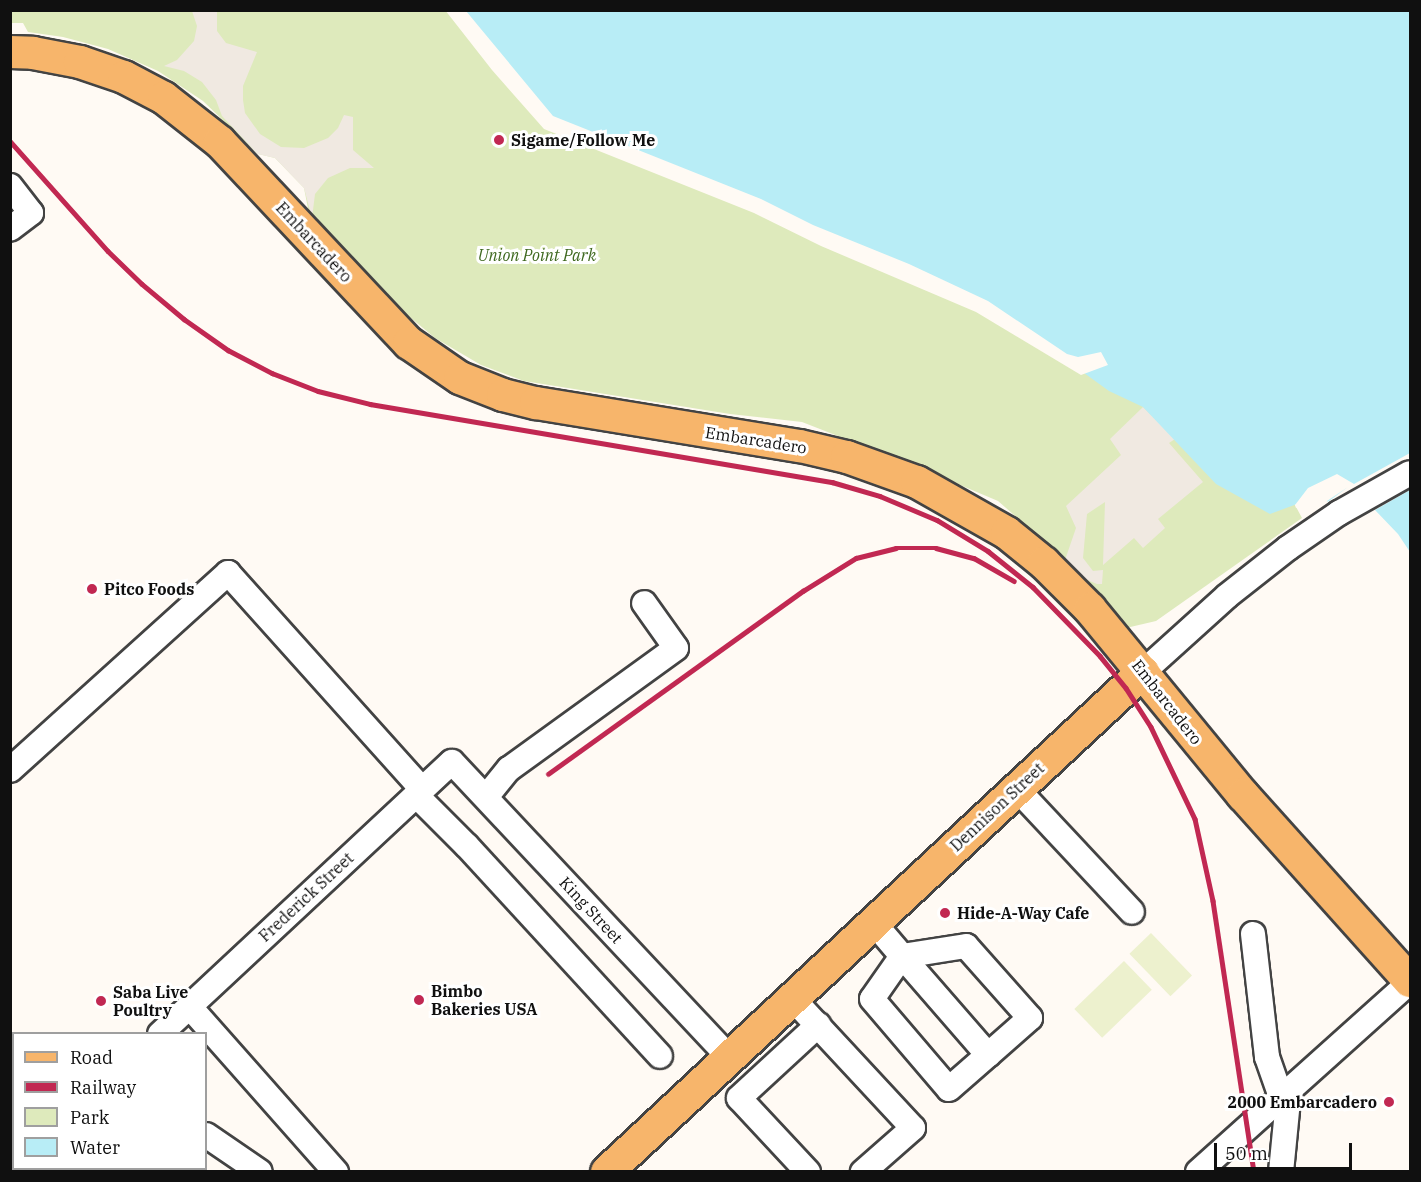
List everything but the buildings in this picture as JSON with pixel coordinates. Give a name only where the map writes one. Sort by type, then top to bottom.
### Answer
[{"type":"main road","name":"Embarcadero","points":[[10,52],[80,62],[124,77],[164,98],[234,155],[409,343],[460,378],[503,395],[536,403],[810,448],[847,457],[916,482],[1007,532],[1044,563],[1090,609],[1243,795],[1410,981]]},
{"type":"main road","name":"Dennison Street","points":[[607,1172],[1143,672]]},
{"type":"street","points":[[10,186],[31,213],[10,229]]},
{"type":"street","name":"Dennison Street","points":[[1143,672],[1227,596],[1288,548],[1339,513],[1410,473]]},
{"type":"street","points":[[10,770],[228,573],[467,846],[660,1056]]},
{"type":"street","points":[[486,797],[509,770],[676,648],[644,603]]},
{"type":"street","name":"King Street","points":[[452,762],[510,823],[723,1065],[739,1098],[808,1172]]},
{"type":"street","name":"Frederick Street","points":[[162,1032],[452,762]]},
{"type":"street","points":[[1017,789],[1132,912]]},
{"type":"street","points":[[874,923],[988,1055]]},
{"type":"street","points":[[1253,934],[1267,1058],[1285,1094],[1281,1172]]},
{"type":"street","points":[[966,946],[1030,1018],[988,1055],[949,1089],[873,999],[902,956],[966,946]]},
{"type":"street","points":[[1198,1172],[1410,981]]},
{"type":"street","points":[[793,999],[913,1128],[864,1172]]},
{"type":"street","points":[[189,1006],[336,1172]]},
{"type":"street","points":[[739,1098],[818,1025]]},
{"type":"street","points":[[207,1136],[260,1172]]},
{"type":"green space","name":"Union Point Park","points":[[11,10],[448,11],[1105,342],[1295,505],[1302,518],[1156,621],[1126,628],[1059,554],[998,501],[920,468],[802,422],[730,414],[524,381],[481,365],[435,338],[387,298],[309,214],[304,188],[275,158],[258,154],[203,101],[158,71],[108,49],[63,37],[28,32],[23,23],[11,23]]},
{"type":"green space","points":[[1151,933],[1192,975],[1170,996],[1129,954]]},
{"type":"green space","points":[[1124,961],[1152,990],[1102,1038],[1074,1009]]},
{"type":"shaded area","points":[[192,11],[217,11],[217,31],[226,43],[257,52],[243,86],[243,100],[245,113],[260,134],[281,147],[304,148],[328,138],[338,128],[344,115],[353,117],[353,150],[374,168],[350,168],[328,178],[315,194],[312,218],[304,188],[275,158],[258,154],[222,116],[216,100],[202,82],[184,71],[164,66],[177,60],[194,41],[197,26]]},
{"type":"shaded area","points":[[1143,407],[1175,439],[1169,443],[1203,482],[1158,519],[1165,528],[1143,548],[1134,538],[1103,565],[1105,502],[1087,514],[1083,558],[1093,571],[1103,570],[1102,584],[1097,584],[1080,577],[1065,560],[1076,528],[1066,506],[1121,455],[1110,439]]},
{"type":"water","points":[[448,11],[1410,11],[1410,570],[1357,513],[1316,497],[1270,514],[1216,484],[1143,407],[1109,391],[1073,365],[978,310],[755,210],[545,127]]},
{"type":"pier","points":[[445,10],[466,11],[553,116],[761,199],[813,225],[909,264],[988,301],[1067,354],[1078,357],[1101,352],[1108,365],[1081,375],[976,312],[821,246],[754,213],[544,129],[492,70]]},
{"type":"pier","points":[[1410,453],[1410,490],[1375,510],[1398,534],[1410,552],[1410,573],[1355,515],[1325,504],[1348,487],[1324,503],[1316,500],[1296,508],[1295,505],[1308,488],[1337,474],[1354,484]]},
{"type":"railway","points":[[10,141],[108,251],[142,284],[184,319],[228,350],[272,373],[318,391],[370,404],[832,482],[880,496],[937,520],[988,551],[1033,587],[1100,656],[1126,688],[1151,727],[1195,819],[1213,901],[1254,1172]]},
{"type":"railway","points":[[548,774],[803,591],[856,558],[896,548],[936,548],[974,558],[1014,581]]},
{"type":"place","name":"Sigame/Follow Me","points":[[499,140]]},
{"type":"place","name":"Pitco Foods","points":[[92,589]]},
{"type":"place","name":"Hide-A-Way Cafe","points":[[945,913]]},
{"type":"place","name":"Bimbo Bakeries USA","points":[[419,1000]]},
{"type":"place","name":"Saba Live Poultry","points":[[101,1001]]},
{"type":"place","name":"2000 Embarcadero","points":[[1389,1102]]}]
